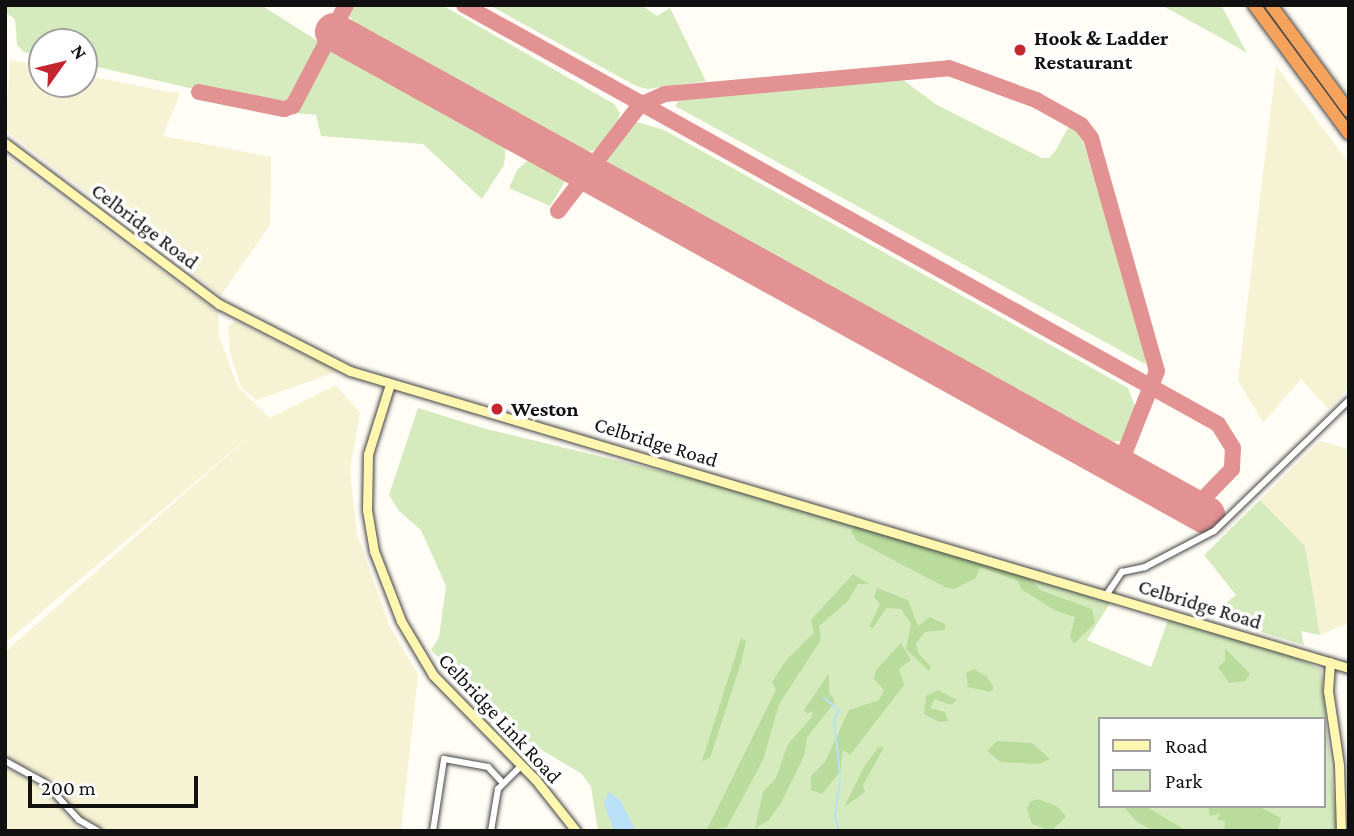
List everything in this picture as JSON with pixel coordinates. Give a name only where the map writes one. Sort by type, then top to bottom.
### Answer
[{"type":"highway","points":[[1254,5],[1349,134]]},
{"type":"highway","points":[[1270,5],[1349,111]]},
{"type":"main road","name":"Celbridge Road","points":[[5,143],[228,310],[344,369],[1349,668]]},
{"type":"main road","name":"Celbridge Link Road","points":[[390,384],[366,470],[374,551],[401,621],[423,661],[522,765],[576,831]]},
{"type":"main road","points":[[1330,663],[1328,691],[1345,815],[1341,831]]},
{"type":"street","points":[[1107,594],[1118,574],[1144,567],[1214,531],[1349,400]]},
{"type":"street","points":[[433,831],[444,759],[488,768],[503,783]]},
{"type":"street","points":[[5,761],[45,783],[73,813],[98,831]]},
{"type":"street","points":[[491,831],[496,796],[503,783],[522,765]]},
{"type":"shaded area","points":[[10,60],[28,63],[28,98],[98,98],[98,78],[180,94],[163,136],[271,157],[270,225],[221,295],[5,130]]},
{"type":"shaded area","points":[[1276,66],[1349,163],[1349,388],[1328,409],[1301,379],[1263,423],[1238,380]]},
{"type":"shaded area","points":[[5,156],[218,312],[219,336],[238,387],[270,418],[336,385],[360,413],[350,470],[357,534],[389,625],[418,675],[401,831],[105,831],[77,815],[36,771],[5,759],[5,652],[260,427],[5,643]]},
{"type":"shaded area","points":[[236,321],[337,372],[256,400],[241,387],[230,353],[228,326]]},
{"type":"shaded area","points":[[1320,441],[1349,449],[1349,623],[1320,635],[1305,546],[1260,500]]},
{"type":"shaded area","points":[[5,768],[37,784],[82,831],[5,831]]},
{"type":"green space","points":[[5,5],[261,5],[324,45],[294,99],[278,101],[219,88],[216,94],[98,67],[98,28],[28,28],[28,53],[24,52],[17,45],[15,19],[5,12]]},
{"type":"green space","points":[[354,5],[442,5],[614,104],[620,113],[618,122],[595,150],[583,153],[357,26],[349,16]]},
{"type":"green space","points":[[489,5],[641,5],[657,16],[670,8],[706,81],[647,89],[636,86]]},
{"type":"green space","points":[[1161,5],[1221,5],[1247,53],[1223,39]]},
{"type":"green space","points":[[336,48],[506,144],[504,165],[482,199],[423,144],[321,136],[316,115],[296,113],[327,52]]},
{"type":"green space","points":[[899,77],[937,105],[1042,158],[1049,158],[1056,150],[1069,126],[1080,132],[1147,352],[1145,364],[675,106],[681,97]]},
{"type":"green space","points":[[637,122],[664,130],[1128,388],[1136,409],[1125,435],[1120,441],[1104,442],[607,165],[608,157]]},
{"type":"green space","points":[[533,156],[566,180],[550,206],[509,188],[517,170]]},
{"type":"green space","points":[[418,408],[486,429],[744,491],[1106,601],[1110,603],[1087,640],[1151,667],[1168,620],[1281,651],[1321,669],[1326,717],[1098,717],[1098,808],[1326,808],[1326,720],[1337,831],[598,831],[591,787],[582,774],[505,728],[431,650],[439,637],[446,586],[421,530],[399,511],[389,495]]},
{"type":"green space","points":[[1260,500],[1305,546],[1320,635],[1301,631],[1304,645],[1208,616],[1236,595],[1204,555]]},
{"type":"green space","points":[[857,524],[1028,577],[1040,590],[1092,609],[1095,623],[1074,644],[1070,637],[1075,617],[1056,611],[1021,589],[1018,581],[980,567],[976,578],[954,589],[945,587],[857,541],[851,532]]},
{"type":"green space","points":[[853,574],[869,584],[858,584],[847,602],[819,626],[821,640],[779,704],[763,760],[727,827],[706,831],[776,690],[772,682],[787,659],[814,633],[811,620]]},
{"type":"green space","points":[[877,588],[908,600],[918,626],[930,617],[945,624],[945,630],[925,632],[916,643],[918,653],[931,667],[929,671],[906,649],[911,624],[901,609],[886,608],[873,628],[869,627],[880,604],[874,597]]},
{"type":"green space","points":[[741,638],[746,641],[742,660],[710,758],[702,761]]},
{"type":"green space","points":[[901,643],[911,660],[899,669],[904,685],[850,755],[843,750],[840,772],[822,794],[811,790],[811,776],[825,762],[849,710],[879,700],[884,690],[874,679],[876,670]]},
{"type":"green space","points":[[1225,648],[1250,674],[1245,681],[1229,683],[1218,667],[1225,661]]},
{"type":"green space","points":[[974,669],[987,677],[994,688],[990,692],[968,687],[966,673]]},
{"type":"green space","points":[[829,673],[829,692],[835,702],[807,737],[804,756],[781,803],[768,821],[755,828],[763,792],[776,778],[788,744],[812,717],[812,711],[807,714],[804,710]]},
{"type":"green space","points":[[938,690],[957,700],[951,705],[935,699],[930,708],[945,712],[948,721],[939,722],[924,714],[926,696]]},
{"type":"green space","points":[[997,741],[1032,743],[1050,759],[1039,764],[1001,762],[987,751]]},
{"type":"green space","points":[[884,747],[863,785],[865,792],[844,807],[864,767],[878,748]]},
{"type":"green space","points":[[1038,799],[1058,807],[1066,817],[1051,831],[1032,824],[1027,809],[1030,802]]},
{"type":"green space","points":[[1125,808],[1148,808],[1187,831],[1154,831],[1137,822]]},
{"type":"green space","points":[[1208,808],[1262,808],[1281,818],[1278,831],[1224,830],[1225,821],[1217,820],[1220,814],[1210,816]]},
{"type":"water","points":[[609,792],[620,800],[636,831],[614,831],[604,803]]},
{"type":"waterway","points":[[824,698],[839,710],[834,720],[840,774]]},
{"type":"waterway","points":[[839,831],[835,816],[840,779]]},
{"type":"taxiway","points":[[199,92],[284,109],[293,106],[346,5]]},
{"type":"taxiway","points":[[464,5],[1218,424],[1233,448],[1232,469],[1203,499],[1188,503],[1178,500]]},
{"type":"taxiway","points":[[558,211],[640,105],[665,94],[949,68],[1036,100],[1081,125],[1091,138],[1157,371],[1119,467]]},
{"type":"runway","points":[[334,32],[1206,515]]},
{"type":"place","name":"Hook & Ladder Restaurant","points":[[1020,50]]},
{"type":"place","name":"Weston","points":[[497,409]]}]
